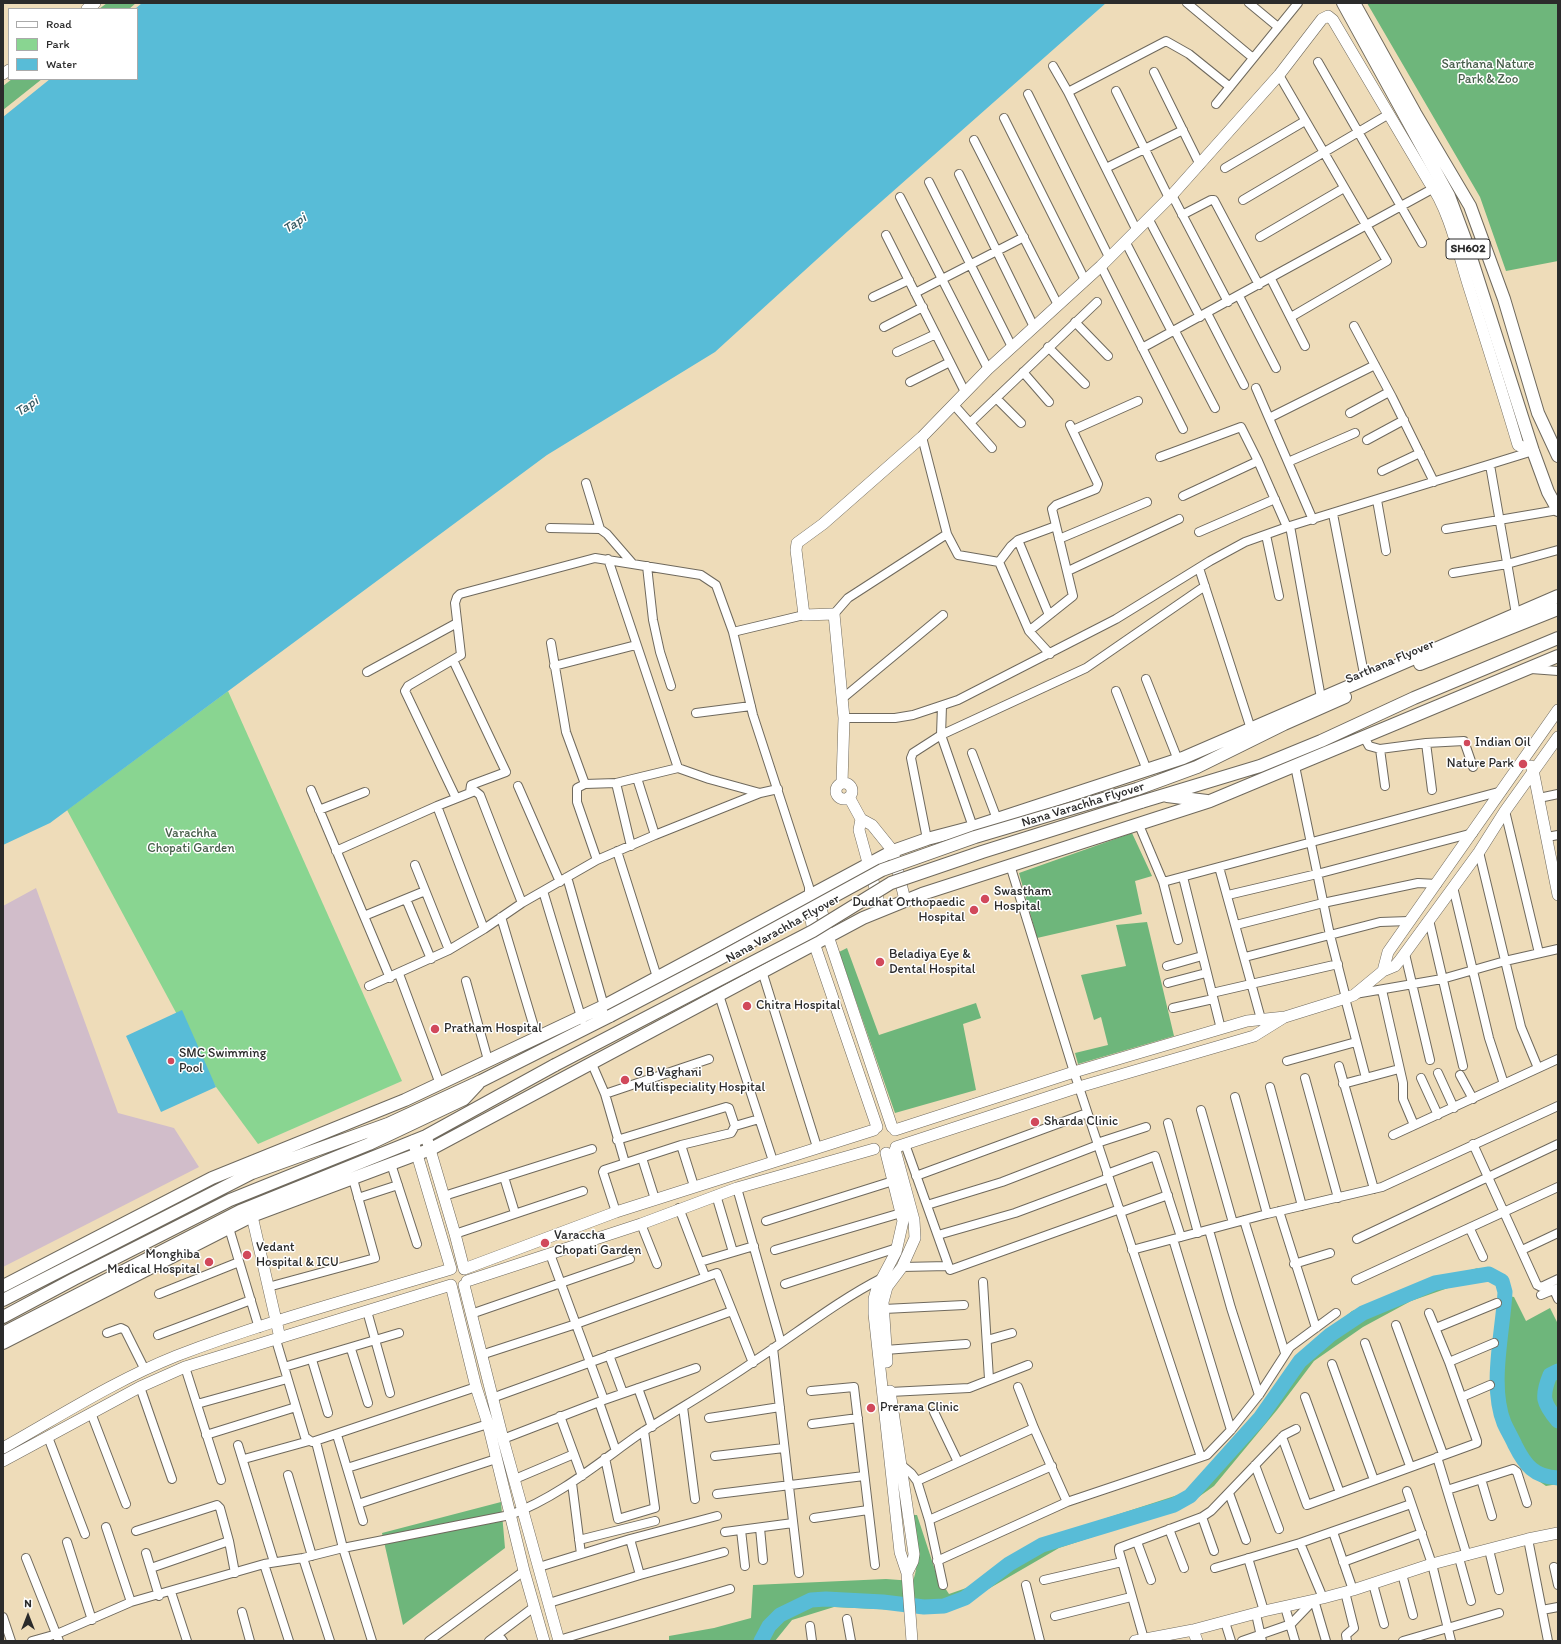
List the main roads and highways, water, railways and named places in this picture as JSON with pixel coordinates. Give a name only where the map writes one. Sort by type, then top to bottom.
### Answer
[{"type":"main road","name":"SH602","points":[[1343,3],[1465,239],[1532,448],[1548,492],[1558,510]]},
{"type":"main road","name":"SH602","points":[[1354,3],[1415,113],[1470,206],[1504,299],[1537,410],[1544,428],[1557,452]]},
{"type":"main road","points":[[1544,428],[1558,436]]},
{"type":"main road","points":[[606,1011],[657,977],[893,851],[927,839],[973,827],[1178,760],[1558,596]]},
{"type":"main road","name":"Sarthana Flyover","points":[[1236,747],[1401,672],[1558,608]]},
{"type":"main road","points":[[1244,787],[1260,766],[1321,741],[1414,698],[1558,638]]},
{"type":"main road","points":[[3,1343],[252,1216],[431,1149],[592,1064],[814,943],[881,910],[905,900],[1010,865],[1139,825],[1210,801],[1558,656]]},
{"type":"main road","points":[[1214,745],[1236,747]]},
{"type":"main road","points":[[1197,766],[1214,745]]},
{"type":"main road","name":"Nana Varachha Flyover","points":[[583,1022],[717,960],[882,870],[975,837],[1138,789],[1197,766],[1236,747]]},
{"type":"main road","name":"Nana Varachha Flyover","points":[[3,1333],[240,1211],[426,1136],[476,1110],[555,1065],[813,931],[891,883],[982,852],[1162,795],[1260,766]]},
{"type":"main road","points":[[1162,795],[1210,801]]},
{"type":"main road","points":[[3,1286],[212,1178],[405,1100],[537,1036],[583,1022]]},
{"type":"main road","points":[[3,1300],[252,1173],[388,1124],[481,1081],[583,1022]]},
{"type":"main road","points":[[3,1317],[74,1279],[230,1200],[369,1144],[464,1099],[481,1081]]},
{"type":"main road","points":[[519,1085],[528,1098]]},
{"type":"main road","points":[[3,1325],[231,1208],[404,1137],[458,1109],[476,1110]]},
{"type":"water","name":"Tapi","points":[[142,3],[1106,3],[848,231],[715,352],[547,455],[50,823],[3,845],[3,117],[49,80],[138,80],[138,8],[136,8]]},
{"type":"water","name":"SMC Swimming Pool","points":[[182,1010],[216,1087],[161,1112],[126,1036]]},
{"type":"waterway","points":[[761,1641],[769,1626],[780,1615],[811,1600],[826,1599],[883,1602],[924,1607],[944,1606],[965,1598],[1009,1564],[1042,1545],[1174,1505],[1190,1496],[1260,1418],[1300,1361],[1330,1335],[1363,1313],[1435,1283],[1489,1274],[1502,1281],[1505,1292],[1497,1375],[1500,1408],[1504,1423],[1519,1452],[1531,1469],[1543,1475],[1558,1478]]},
{"type":"waterway","points":[[1558,1371],[1550,1375],[1545,1389],[1545,1400],[1549,1409],[1558,1421]]},
{"type":"place","name":"Indian Oil","points":[[1467,743]]},
{"type":"place","name":"Nature Park","points":[[1523,764]]},
{"type":"place","name":"Swastham Hospital","points":[[985,899]]},
{"type":"place","name":"Dudhat Orthopaedic Hospital","points":[[974,910]]},
{"type":"place","name":"Beladiya Eye & Dental Hospital","points":[[880,962]]},
{"type":"place","name":"Chitra Hospital","points":[[747,1006]]},
{"type":"place","name":"Pratham Hospital","points":[[435,1029]]},
{"type":"place","name":"SMC Swimming Pool","points":[[171,1061]]},
{"type":"place","name":"G B Vaghani Multispeciality Hospital","points":[[625,1080]]},
{"type":"place","name":"Sharda Clinic","points":[[1035,1122]]},
{"type":"place","name":"Varaccha Chopati Garden","points":[[545,1243]]},
{"type":"place","name":"Vedant Hospital & ICU","points":[[247,1255]]},
{"type":"place","name":"Monghiba Medical Hospital","points":[[209,1262]]},
{"type":"place","name":"Prerana Clinic","points":[[871,1408]]},
{"type":"park label","name":"Sarthana Nature Park & Zoo","points":[[1488,72]]},
{"type":"park label","name":"Varachha Chopati Garden","points":[[191,842]]}]
